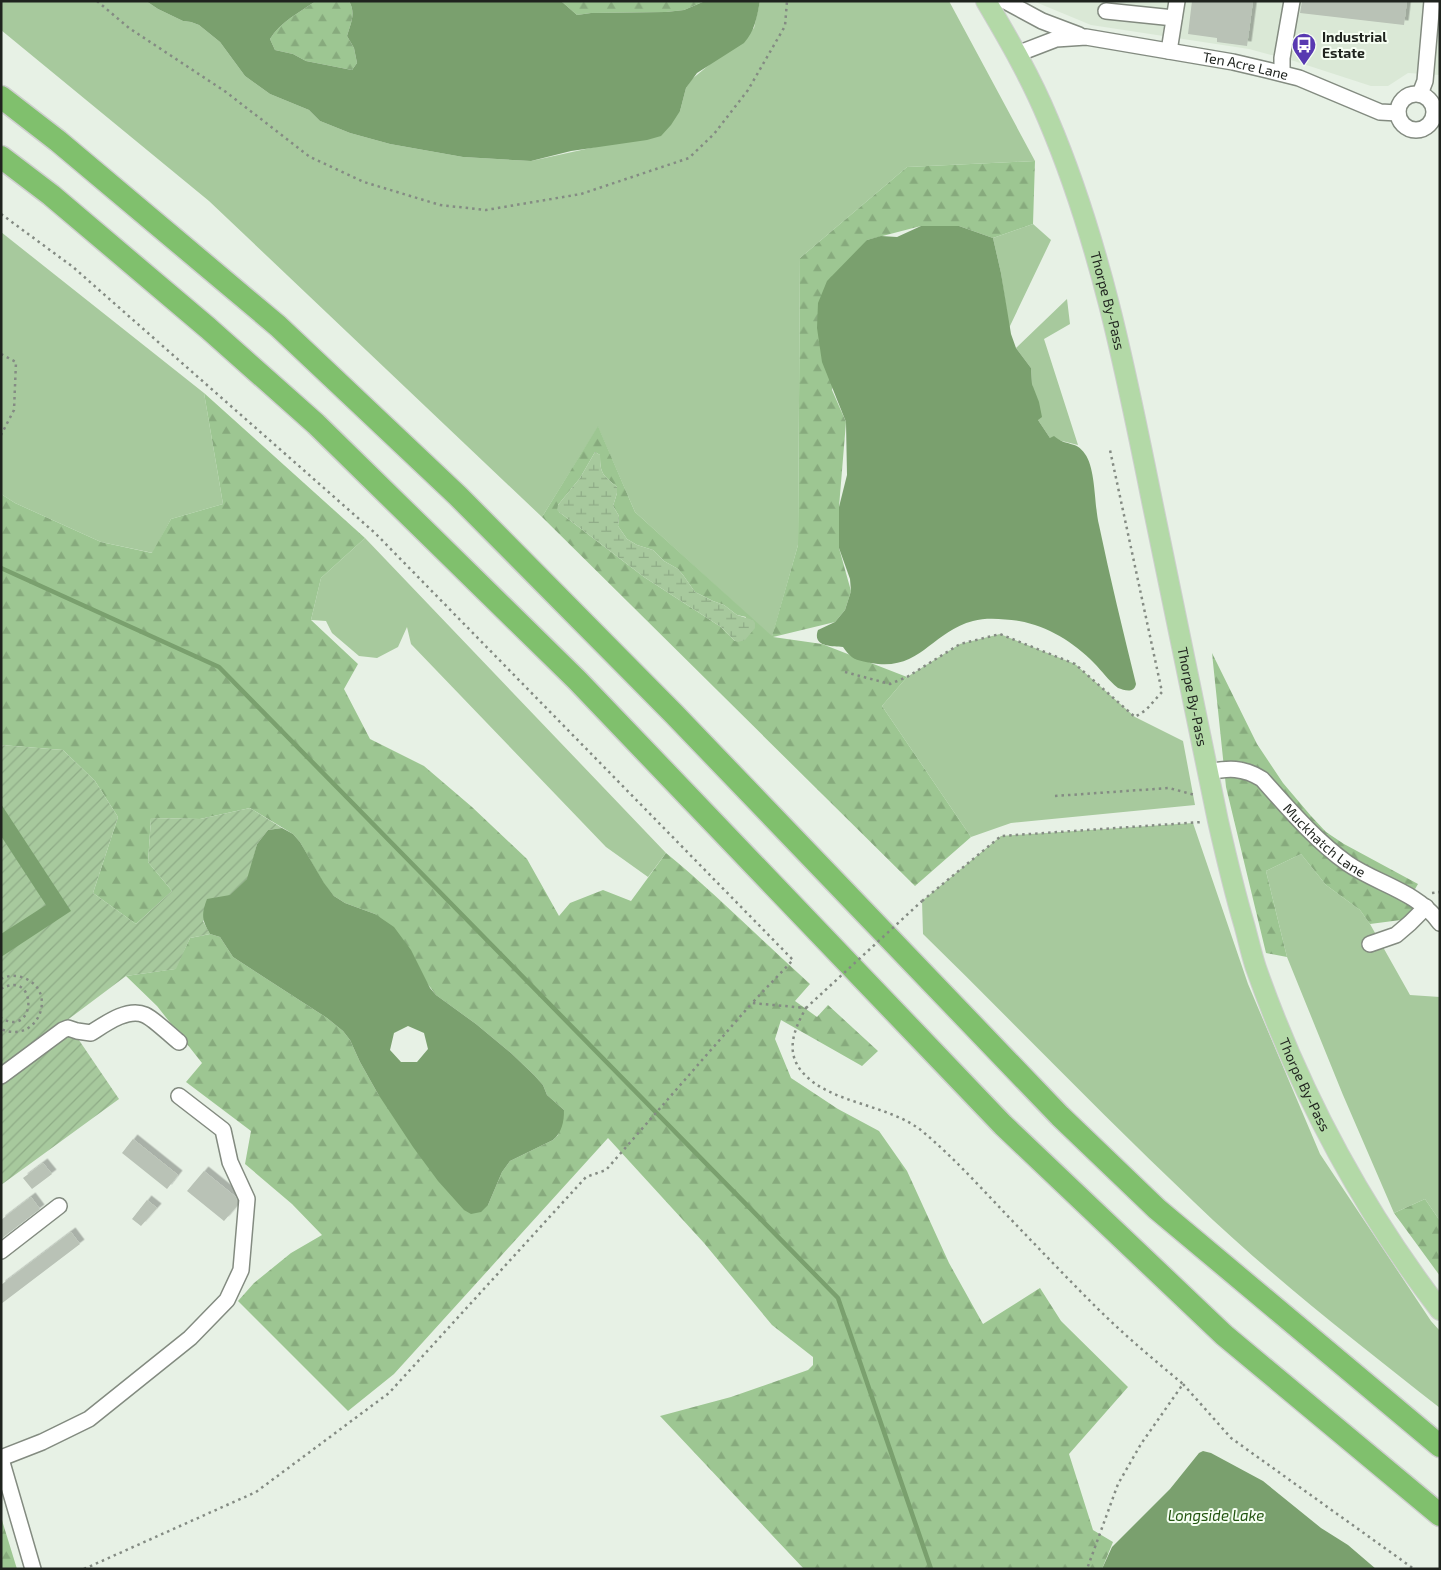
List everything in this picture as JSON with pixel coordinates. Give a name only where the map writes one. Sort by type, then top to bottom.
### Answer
[{"type":"highway","points":[[1,97],[58,141],[278,326],[458,496],[660,700],[1060,1116],[1157,1209],[1440,1446]]},
{"type":"highway","points":[[1,157],[51,195],[208,328],[316,424],[577,680],[1003,1125],[1224,1335],[1440,1515]]},
{"type":"main road","name":"Thorpe By-Pass","points":[[986,1],[1017,54],[1048,119],[1074,185],[1098,261],[1137,427],[1229,871],[1256,966],[1286,1045],[1329,1138],[1364,1198],[1414,1276],[1440,1310]]},
{"type":"street","name":"Ten Acre Lane","points":[[1006,1],[1042,21],[1086,37],[1233,62],[1299,78],[1380,112],[1398,113]]},
{"type":"street","points":[[1169,51],[1177,1]]},
{"type":"street","points":[[1282,74],[1282,58],[1292,1]]},
{"type":"street","points":[[1420,94],[1424,80],[1432,1]]},
{"type":"street","points":[[1106,11],[1174,18]]},
{"type":"street","name":"Ten Acre Lane","points":[[1017,54],[1056,39],[1086,37]]},
{"type":"street","points":[[1420,94],[1431,102],[1436,122],[1420,130],[1412,130],[1400,121],[1398,113],[1399,107],[1407,97],[1420,94]]},
{"type":"street","name":"Muckhatch Lane","points":[[1208,772],[1242,769],[1262,779],[1328,848],[1348,864],[1411,896],[1434,916]]},
{"type":"street","points":[[1370,944],[1396,934],[1410,923],[1434,916]]},
{"type":"street","points":[[1,1076],[63,1030],[68,1028],[92,1033],[108,1022],[127,1014],[144,1014],[179,1042]]},
{"type":"street","points":[[33,1569],[1,1458],[42,1442],[89,1419],[190,1338],[227,1300],[241,1270],[247,1199],[230,1162],[223,1130],[179,1096]]},
{"type":"street","points":[[1,1251],[59,1206]]},
{"type":"path","points":[[97,1],[129,28],[226,92],[310,157],[364,182],[440,205],[486,210],[580,194],[689,158],[714,134],[748,90],[785,26],[787,1]]},
{"type":"path","points":[[1,214],[73,267],[375,533],[793,960],[752,1003],[606,1170],[586,1177],[389,1393],[256,1492],[84,1569]]},
{"type":"path","points":[[1,354],[16,362],[14,410],[1,435]]},
{"type":"path","points":[[846,672],[890,684],[907,677],[960,644],[1000,634],[1075,664],[1135,717],[1146,710],[1162,692],[1110,450]]},
{"type":"path","points":[[1055,796],[1169,788],[1213,799]]},
{"type":"path","points":[[1218,821],[1001,836],[922,902],[806,1008],[793,1033],[795,1060],[803,1074],[814,1084],[838,1095],[874,1107],[899,1118],[921,1131],[966,1174],[1095,1306],[1183,1384],[1231,1438],[1414,1569]]},
{"type":"path","points":[[1,979],[18,976],[31,981],[39,992],[42,1005],[38,1018],[29,1027],[16,1032],[1,1028]]},
{"type":"path","points":[[1,990],[7,986],[18,987],[27,994],[30,1004],[26,1015],[17,1021],[1,1018]]},
{"type":"path","points":[[752,1003],[806,1008]]},
{"type":"path","points":[[1087,1569],[1118,1484],[1141,1444],[1183,1384]]},
{"type":"shaded area","points":[[1033,1],[1440,1],[1440,75],[1408,73],[1388,86],[1371,86],[1294,61],[1249,49],[1091,25]]},
{"type":"green space","points":[[1,1],[146,1],[183,21],[199,25],[220,42],[245,76],[270,94],[309,110],[320,121],[350,133],[390,144],[463,157],[531,161],[595,147],[680,111],[686,88],[692,79],[754,28],[760,1],[949,1],[1035,161],[907,167],[800,258],[798,545],[772,637],[635,512],[598,427],[542,517],[209,201],[1,30]]},
{"type":"green space","points":[[316,1],[349,1],[352,14],[347,36],[354,48],[357,63],[352,70],[306,61],[293,54],[275,50],[270,39],[279,27]]},
{"type":"green space","points":[[561,1],[705,1],[684,10],[666,12],[591,13],[577,15]]},
{"type":"green space","points":[[1035,161],[1033,224],[993,238],[959,226],[921,226],[867,240],[832,390],[846,422],[839,507],[839,548],[851,591],[845,610],[835,622],[773,637],[822,644],[907,677],[882,706],[971,837],[915,886],[542,517],[598,426],[635,512],[772,636],[798,545],[800,258],[907,167]],"holes":[[[595,452],[600,455],[603,474],[617,487],[613,506],[619,516],[618,526],[627,539],[637,545],[653,550],[664,561],[678,569],[695,592],[724,605],[737,615],[746,617],[735,641],[721,627],[644,577],[559,512],[558,505],[580,478]]]},
{"type":"green space","points":[[1033,224],[1051,240],[1009,328],[1001,273],[993,238]]},
{"type":"green space","points":[[1,232],[204,393],[223,504],[171,519],[153,553],[101,542],[15,503],[1,494]]},
{"type":"green space","points":[[1067,299],[1070,324],[1044,339],[1078,445],[1050,438],[1038,420],[1031,368],[1016,348]]},
{"type":"green space","points":[[204,393],[365,538],[321,578],[311,620],[358,664],[344,689],[370,739],[424,766],[472,807],[527,859],[559,916],[570,903],[603,890],[631,901],[666,853],[721,901],[810,984],[795,1001],[817,1017],[828,1005],[878,1051],[862,1066],[781,1020],[775,1039],[791,1078],[838,1109],[879,1131],[907,1171],[949,1263],[983,1324],[1040,1288],[1061,1321],[1128,1387],[1069,1454],[1093,1530],[1113,1542],[1102,1569],[804,1569],[660,1416],[731,1397],[808,1370],[813,1365],[813,1357],[772,1325],[704,1243],[608,1138],[394,1374],[348,1411],[238,1301],[254,1283],[291,1253],[322,1235],[292,1204],[245,1164],[251,1131],[186,1082],[202,1063],[157,1006],[126,976],[175,969],[190,938],[210,934],[220,937],[233,957],[327,1018],[343,1031],[350,1040],[378,1094],[488,1205],[502,1172],[510,1161],[553,1140],[558,1135],[564,1110],[547,1095],[543,1085],[511,1053],[476,1024],[436,995],[375,914],[345,903],[334,896],[324,884],[300,842],[293,834],[250,808],[200,819],[151,818],[148,862],[172,891],[136,924],[93,893],[118,817],[95,781],[63,750],[1,745],[1,494],[15,503],[101,542],[152,553],[171,519],[223,504]]},
{"type":"green space","points":[[595,452],[600,455],[603,474],[617,487],[613,506],[619,516],[618,526],[627,539],[637,545],[653,550],[664,561],[678,569],[695,592],[724,605],[737,615],[753,620],[755,628],[745,640],[735,641],[721,627],[644,577],[557,510],[558,505],[580,478]]},
{"type":"green space","points":[[365,538],[666,853],[648,877],[606,847],[411,644],[407,627],[398,647],[377,658],[359,656],[332,633],[326,621],[311,620],[321,578]]},
{"type":"green space","points":[[1000,634],[1075,664],[1135,717],[1183,741],[1195,805],[1011,823],[971,837],[882,706],[907,677],[960,644]]},
{"type":"green space","points":[[1212,653],[1257,744],[1283,783],[1326,832],[1344,844],[1418,884],[1411,896],[1416,918],[1370,924],[1360,910],[1326,885],[1301,854],[1266,871],[1287,957],[1266,953],[1226,787]]},
{"type":"green space","points":[[1,745],[63,750],[95,781],[118,817],[93,893],[136,924],[172,891],[148,862],[151,818],[200,819],[250,808],[282,828],[268,830],[257,844],[248,879],[203,921],[210,934],[190,938],[176,969],[126,976],[66,1021],[119,1099],[1,1185]]},
{"type":"green space","points":[[1193,823],[1248,984],[1320,1154],[1431,1321],[1440,1331],[1440,1408],[1314,1308],[1223,1229],[1126,1136],[923,934],[922,901],[1001,836]]},
{"type":"green space","points":[[1301,854],[1326,885],[1360,910],[1370,924],[1410,995],[1440,997],[1440,1221],[1425,1199],[1394,1213],[1343,1095],[1287,957],[1266,871]]},
{"type":"green space","points":[[1425,1199],[1440,1221],[1440,1276],[1394,1213]]},
{"type":"green space","points":[[1,1517],[17,1569],[1,1569]]},
{"type":"water","points":[[146,1],[316,1],[279,27],[270,39],[275,50],[293,54],[306,61],[352,70],[357,63],[354,48],[347,36],[352,14],[349,1],[561,1],[577,15],[591,13],[666,12],[684,10],[705,1],[760,1],[755,23],[748,38],[744,43],[697,73],[686,88],[680,111],[661,136],[647,140],[571,151],[531,161],[463,157],[390,144],[350,133],[320,121],[309,110],[270,94],[245,76],[220,42],[199,25],[183,21]]},
{"type":"water","points":[[921,226],[959,226],[993,238],[1011,334],[1016,348],[1031,368],[1032,384],[1042,417],[1038,420],[1050,438],[1054,436],[1078,447],[1089,461],[1093,478],[1097,517],[1136,684],[1131,690],[1118,688],[1086,655],[1060,636],[1030,623],[1019,621],[990,619],[973,621],[946,633],[914,657],[902,662],[888,664],[858,660],[849,655],[843,647],[820,643],[818,640],[818,630],[835,622],[845,610],[851,591],[850,579],[839,548],[839,507],[847,475],[846,422],[822,362],[817,328],[818,303],[827,281],[867,240],[881,236],[897,237]]},
{"type":"water","points":[[1,804],[71,911],[1,957],[1,934],[46,905],[1,836]]},
{"type":"water","points":[[282,828],[293,834],[334,896],[345,903],[375,914],[394,927],[411,950],[430,988],[436,995],[476,1024],[511,1053],[543,1085],[547,1095],[564,1110],[564,1119],[559,1134],[553,1140],[510,1161],[502,1172],[488,1205],[481,1212],[471,1214],[464,1210],[438,1181],[378,1094],[350,1040],[343,1031],[327,1018],[233,957],[220,937],[210,934],[203,917],[207,899],[230,895],[247,879],[257,844],[268,830]],"holes":[[[408,1026],[424,1033],[428,1049],[417,1062],[401,1062],[390,1050],[394,1033]]]},
{"type":"water","name":"Longside Lake","points":[[1203,1451],[1211,1453],[1263,1481],[1321,1528],[1348,1545],[1376,1569],[1102,1569],[1112,1547],[1170,1489],[1199,1453]]},
{"type":"building","points":[[1192,1],[1253,1],[1247,46],[1217,42],[1217,38],[1188,34]]},
{"type":"building","points":[[1302,1],[1407,1],[1404,25],[1300,13]]},
{"type":"building","points":[[133,1139],[178,1175],[167,1189],[122,1153]]},
{"type":"building","points":[[43,1163],[52,1174],[32,1189],[23,1178]]},
{"type":"building","points":[[204,1171],[236,1197],[237,1206],[224,1221],[187,1191]]},
{"type":"building","points":[[31,1197],[40,1209],[1,1239],[1,1220]]},
{"type":"building","points":[[147,1200],[157,1208],[141,1226],[132,1219]]},
{"type":"building","points":[[71,1232],[80,1244],[1,1304],[1,1285]]},
{"type":"waterway","points":[[1,568],[219,667],[838,1298],[931,1569]]},
{"type":"place","name":"Industrial Estate","points":[[1304,66]]}]
